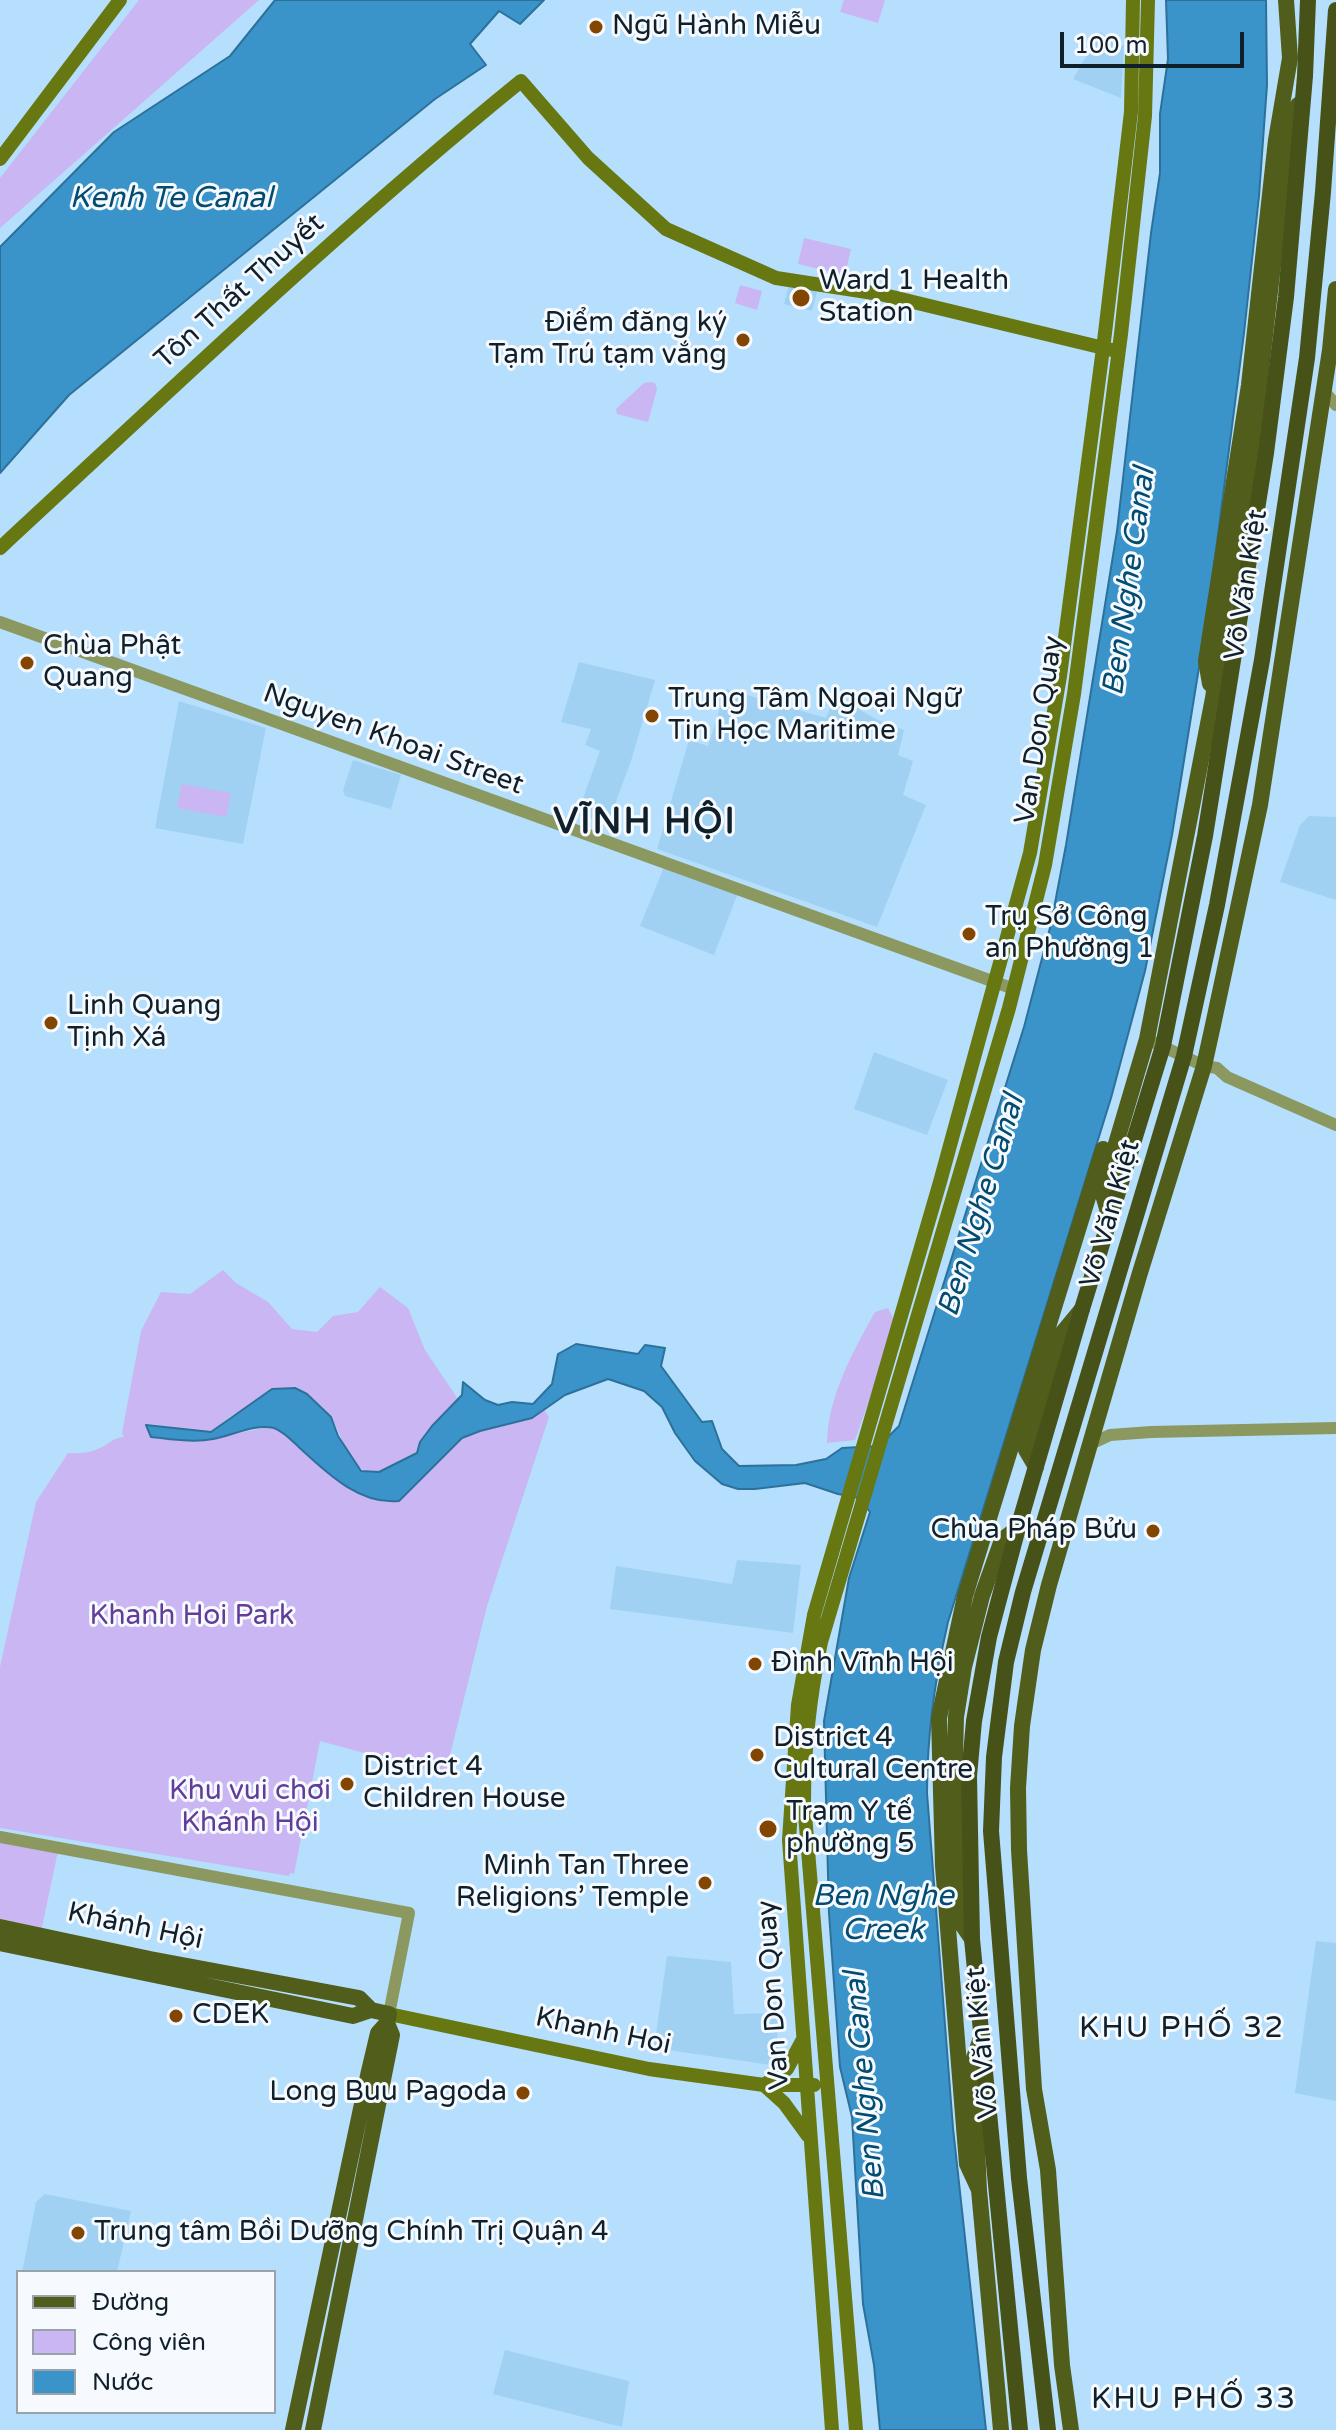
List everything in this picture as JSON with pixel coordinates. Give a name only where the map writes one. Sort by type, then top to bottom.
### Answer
[{"type":"highway","name":"Võ Văn Kiệt","points":[[1020,2430],[972,1939],[969,1776],[974,1721],[989,1637],[1018,1528],[1110,1219],[1211,805],[1266,453],[1286,297],[1305,76],[1308,0]]},
{"type":"highway","name":"Võ Văn Kiệt","points":[[1048,2430],[1019,2178],[991,1831],[994,1757],[1006,1662],[1023,1592],[1184,1056],[1217,905],[1244,760],[1289,479],[1313,301],[1336,10]]},
{"type":"main road","points":[[0,159],[120,0]]},
{"type":"main road","points":[[1133,0],[1140,16]]},
{"type":"main road","points":[[1140,16],[1148,0]]},
{"type":"main road","name":"Võ Văn Kiệt","points":[[1213,698],[1206,661],[1249,385],[1276,140],[1290,58],[1286,0]]},
{"type":"main road","points":[[1290,29],[1297,0]]},
{"type":"main road","points":[[1297,0],[1307,19]]},
{"type":"main road","name":"Van Don Quay","points":[[877,1431],[1014,989],[1045,865],[1063,767],[1119,352],[1138,114],[1140,16]]},
{"type":"main road","name":"Võ Văn Kiệt","points":[[1110,1219],[1102,1191],[1131,1092],[1155,1043],[1251,457],[1286,152],[1305,76]]},
{"type":"main road","name":"Tôn Thất Thuyết","points":[[0,548],[237,328],[415,169],[521,81],[588,158],[666,229],[776,278],[880,294],[1103,347]]},
{"type":"main road","name":"Van Don Quay","points":[[877,1431],[1030,853],[1045,776],[1138,114]]},
{"type":"main road","name":"Võ Văn Kiệt","points":[[1071,2430],[1062,2365],[1048,2170],[1034,2089],[1031,2017],[1023,1945],[1018,1788],[1022,1726],[1033,1650],[1088,1445],[1204,1066],[1260,805],[1331,409],[1324,391],[1336,289]]},
{"type":"main road","points":[[1103,347],[1119,352]]},
{"type":"main road","name":"Võ Văn Kiệt","points":[[979,2190],[967,2164],[943,1866],[939,1718],[965,1596],[1022,1409],[1116,1109],[1131,1092]]},
{"type":"main road","points":[[850,1515],[877,1431]]},
{"type":"main road","name":"Van Don Quay","points":[[832,2430],[789,1840],[798,1705],[807,1647],[850,1515]]},
{"type":"main road","name":"Van Don Quay","points":[[850,1515],[811,1694],[804,1768],[807,1845],[856,2430]]},
{"type":"main road","name":"Khánh Hội","points":[[0,1927],[359,1998],[371,2010]]},
{"type":"main road","name":"Khanh Hoi","points":[[0,1943],[353,2016],[371,2010],[388,2018],[640,2068],[764,2085],[827,2085]]},
{"type":"main road","points":[[293,2430],[372,2059],[378,2033],[388,2018]]},
{"type":"main road","points":[[313,2430],[392,2035],[388,2018]]},
{"type":"main road","name":"Võ Văn Kiệt","points":[[982,2033],[973,2061],[979,2190],[1001,2430]]},
{"type":"main road","points":[[803,2040],[787,2069],[764,2085],[784,2103],[810,2139]]},
{"type":"street","name":"Nguyen Khoai Street","points":[[0,622],[1014,989]]},
{"type":"street","points":[[1155,1043],[1204,1066],[1217,1068],[1227,1077],[1336,1125]]},
{"type":"street","points":[[1097,1417],[1110,1435]]},
{"type":"street","points":[[1088,1445],[1110,1435],[1336,1428]]},
{"type":"street","points":[[0,1837],[409,1913],[388,2018]]},
{"type":"shaded area","points":[[1100,32],[1124,46],[1121,98],[1073,79]]},
{"type":"shaded area","name":"Ward 1 Health Station","points":[[789,285],[817,292],[812,311],[784,304]]},
{"type":"shaded area","points":[[579,662],[655,680],[631,761],[608,823],[577,815],[600,751],[585,745],[591,729],[561,722]]},
{"type":"shaded area","points":[[726,689],[826,718],[835,696],[878,720],[904,730],[898,755],[913,761],[903,795],[926,805],[877,927],[657,849],[689,740],[708,746]]},
{"type":"shaded area","points":[[179,701],[266,728],[243,844],[155,828]]},
{"type":"shaded area","points":[[353,760],[401,775],[391,809],[345,796],[343,790]]},
{"type":"shaded area","points":[[1309,816],[1336,817],[1336,900],[1280,882],[1300,825]]},
{"type":"shaded area","points":[[664,867],[738,893],[714,955],[640,926]]},
{"type":"shaded area","points":[[874,1052],[948,1080],[927,1135],[854,1109]]},
{"type":"shaded area","points":[[737,1560],[801,1565],[793,1633],[610,1609],[616,1566],[732,1584]]},
{"type":"shaded area","points":[[1316,1941],[1336,1943],[1336,2101],[1295,2093]]},
{"type":"shaded area","points":[[667,1956],[731,1962],[734,2014],[777,2013],[778,2066],[654,2048]]},
{"type":"shaded area","name":"Trung tâm Bồi Dưỡng Chính Trị Quận 4","points":[[45,2194],[131,2211],[117,2270],[22,2270],[36,2202]]},
{"type":"shaded area","points":[[505,2350],[629,2381],[622,2427],[493,2394]]},
{"type":"green space","points":[[139,0],[259,0],[0,228],[0,178]]},
{"type":"green space","points":[[844,0],[885,0],[878,23],[840,12]]},
{"type":"green space","points":[[804,238],[851,249],[845,275],[798,264]]},
{"type":"green space","points":[[740,285],[762,291],[757,310],[735,303]]},
{"type":"green space","points":[[644,383],[655,383],[657,389],[648,422],[617,414],[616,409]]},
{"type":"green space","points":[[182,784],[231,793],[226,817],[177,808]]},
{"type":"green space","name":"Khanh Hoi Park","points":[[223,1270],[236,1283],[268,1302],[292,1329],[317,1332],[333,1316],[358,1312],[380,1287],[408,1308],[425,1350],[458,1399],[429,1431],[417,1453],[376,1472],[357,1466],[330,1416],[307,1394],[232,1415],[211,1432],[149,1424],[206,1439],[270,1427],[282,1432],[317,1464],[389,1502],[399,1501],[436,1459],[461,1439],[544,1410],[549,1417],[487,1606],[445,1775],[320,1741],[294,1874],[290,1873],[289,1876],[0,1828],[0,1667],[36,1502],[68,1453],[92,1451],[124,1437],[122,1433],[141,1331],[161,1292],[190,1294]]},
{"type":"green space","points":[[888,1308],[896,1324],[855,1440],[827,1443],[832,1409],[850,1358],[875,1312]]},
{"type":"green space","points":[[0,1841],[58,1851],[41,1932],[0,1924]]},
{"type":"water","name":"Kenh Te Canal","points":[[275,0],[544,0],[520,24],[499,11],[470,44],[486,65],[435,99],[69,395],[0,473],[0,247],[114,132],[230,56]]},
{"type":"water","name":"Ben Nghe Creek","points":[[1166,0],[1266,0],[1267,85],[1244,333],[1209,605],[1172,835],[1145,971],[1111,1098],[948,1622],[933,1706],[927,1793],[953,2128],[986,2430],[880,2430],[874,2365],[863,2304],[852,2117],[840,2067],[829,1913],[824,1721],[849,1578],[870,1512],[859,1498],[805,1483],[755,1489],[738,1489],[722,1484],[695,1461],[675,1433],[662,1407],[644,1391],[608,1379],[565,1395],[532,1418],[462,1438],[399,1501],[372,1498],[346,1486],[274,1428],[259,1427],[213,1439],[190,1441],[151,1437],[146,1425],[211,1432],[272,1389],[295,1388],[307,1394],[331,1417],[338,1436],[361,1471],[379,1472],[417,1453],[420,1442],[432,1426],[462,1395],[463,1382],[485,1400],[498,1405],[512,1402],[533,1404],[552,1384],[558,1354],[576,1344],[638,1354],[645,1345],[665,1348],[661,1366],[702,1422],[712,1421],[722,1449],[739,1466],[796,1465],[826,1459],[842,1448],[879,1446],[899,1426],[1024,1027],[1051,924],[1066,845],[1117,531],[1160,173],[1160,114],[1168,59]]},
{"type":"place","name":"Ngũ Hành Miễu","points":[[596,27]]},
{"type":"place","name":"Ward 1 Health Station","points":[[801,298]]},
{"type":"place","name":"Điểm đăng ký Tạm Trú tạm vắng","points":[[743,340]]},
{"type":"place","name":"Chùa Phật Quang","points":[[27,663]]},
{"type":"place","name":"Trung Tâm Ngoại Ngữ Tin Học Maritime","points":[[652,716]]},
{"type":"place","name":"Trụ Sở Công an Phường 1","points":[[969,934]]},
{"type":"place","name":"Linh Quang Tịnh Xá","points":[[51,1023]]},
{"type":"place","name":"Chùa Pháp Bửu","points":[[1153,1531]]},
{"type":"place","name":"Đình Vĩnh Hội","points":[[755,1664]]},
{"type":"place","name":"District 4 Cultural Centre","points":[[757,1755]]},
{"type":"place","name":"District 4 Children House","points":[[347,1784]]},
{"type":"place","name":"Trạm Y tế phường 5","points":[[768,1829]]},
{"type":"place","name":"Minh Tan Three Religions’ Temple","points":[[705,1883]]},
{"type":"place","name":"CDEK","points":[[176,2016]]},
{"type":"place","name":"Long Buu Pagoda","points":[[523,2093]]},
{"type":"place","name":"Trung tâm Bồi Dưỡng Chính Trị Quận 4","points":[[78,2233]]},
{"type":"district","name":"VĨNH HỘI","points":[[645,824]]},
{"type":"district","name":"KHU PHỐ 32","points":[[1182,2029]]},
{"type":"district","name":"KHU PHỐ 33","points":[[1194,2400]]},
{"type":"water label","name":"Ben Nghe Canal","points":[[1130,582]]},
{"type":"water label","name":"Ben Nghe Canal","points":[[982,1206]]},
{"type":"water label","name":"Ben Nghe Canal","points":[[866,2086]]},
{"type":"park label","name":"Khu vui chơi Khánh Hội","points":[[250,1808]]}]
